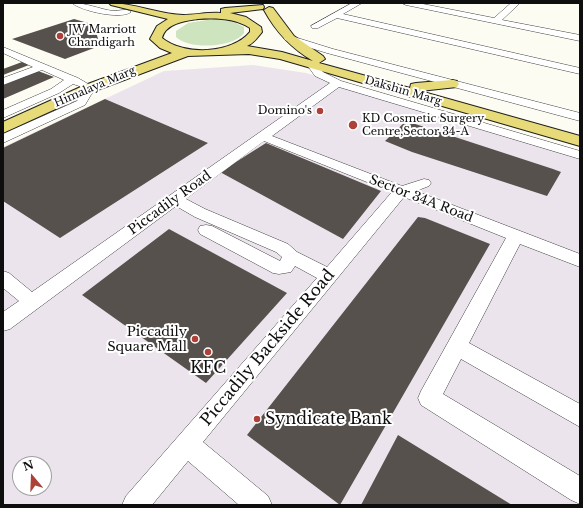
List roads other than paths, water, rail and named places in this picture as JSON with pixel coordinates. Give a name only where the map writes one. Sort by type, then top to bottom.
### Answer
[{"type":"main road","points":[[96,3],[128,7]]},
{"type":"main road","points":[[114,3],[152,16],[165,26]]},
{"type":"main road","points":[[152,16],[268,6]]},
{"type":"main road","points":[[152,16],[186,18],[222,16],[268,6]]},
{"type":"main road","points":[[250,23],[254,17],[268,6]]},
{"type":"main road","points":[[268,6],[272,19],[295,46],[316,63]]},
{"type":"main road","points":[[144,39],[148,23],[152,16]]},
{"type":"main road","points":[[186,18],[165,26],[156,34],[156,39],[159,43],[176,50],[189,52],[225,50],[238,47],[254,37],[256,32],[255,27],[250,23],[222,16]]},
{"type":"main road","name":"Dakshin Marg","points":[[254,37],[274,47],[316,63],[580,141]]},
{"type":"main road","name":"Himalaya Marg","points":[[3,121],[144,59],[160,47],[159,43]]},
{"type":"main road","name":"Dakshin Marg","points":[[225,50],[249,50],[316,63],[416,87],[580,132]]},
{"type":"main road","name":"Himalaya Marg","points":[[144,59],[166,58],[189,52]]},
{"type":"main road","points":[[144,59],[177,61],[286,57]]},
{"type":"main road","points":[[416,87],[452,84]]},
{"type":"main road","name":"Himalaya Marg","points":[[3,128],[83,85]]},
{"type":"street","points":[[76,3],[106,12],[123,14],[128,7]]},
{"type":"street","points":[[315,26],[358,3]]},
{"type":"street","points":[[406,3],[580,38]]},
{"type":"street","points":[[430,8],[438,3]]},
{"type":"street","points":[[496,21],[516,3]]},
{"type":"street","points":[[336,15],[580,71]]},
{"type":"street","points":[[288,38],[330,51],[580,117]]},
{"type":"street","points":[[3,50],[83,85]]},
{"type":"street","points":[[316,63],[319,74],[336,83],[580,155]]},
{"type":"street","points":[[3,82],[41,67]]},
{"type":"street","name":"Piccadily Road","points":[[3,323],[336,83]]},
{"type":"street","points":[[3,114],[56,91],[66,84],[83,85]]},
{"type":"street","points":[[3,138],[81,103],[83,85]]},
{"type":"street","name":"Sector 34A Road","points":[[262,136],[580,261]]},
{"type":"street","points":[[401,191],[424,183]]},
{"type":"street","name":"Piccadily Backside Road","points":[[135,505],[401,191]]},
{"type":"street","points":[[175,199],[206,216],[282,248],[292,256],[329,276]]},
{"type":"street","points":[[206,230],[280,268],[285,267],[292,256]]},
{"type":"street","points":[[516,236],[429,398],[580,491]]},
{"type":"street","points":[[3,278],[32,302]]},
{"type":"street","points":[[457,346],[580,416]]},
{"type":"street","points":[[187,444],[259,505]]},
{"type":"place","name":"JW Marriott Chandigarh","points":[[60,36]]},
{"type":"place","name":"Domino's","points":[[320,111]]},
{"type":"place","name":"KD Cosmetic Surgery Centre,Sector 34-A","points":[[353,125]]},
{"type":"place","name":"Piccadily Square Mall","points":[[195,339]]},
{"type":"place","name":"KFC","points":[[208,352]]},
{"type":"place","name":"Syndicate Bank","points":[[257,419]]}]
